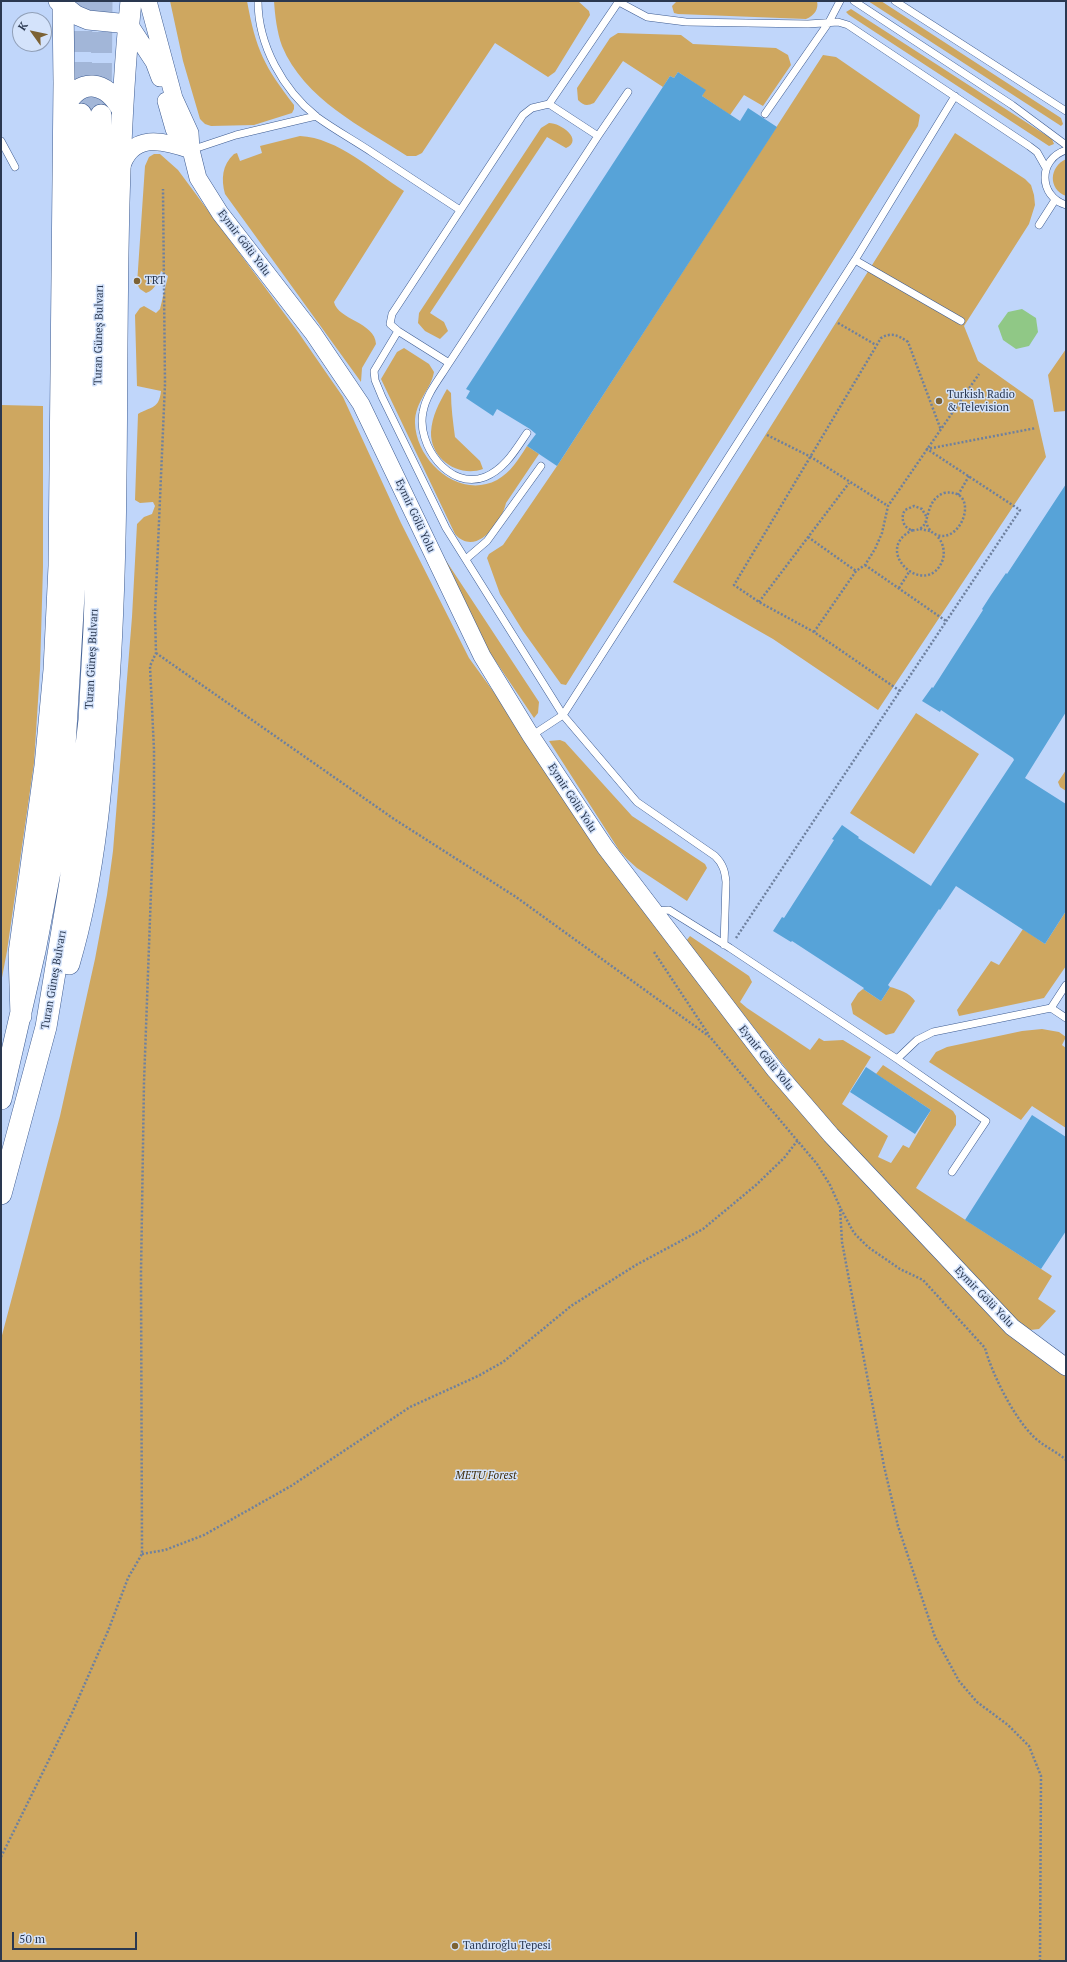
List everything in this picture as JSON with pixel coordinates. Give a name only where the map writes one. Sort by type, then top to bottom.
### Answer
[{"type":"main road","points":[[46,1027],[67,971],[85,903],[102,782],[112,633],[114,578],[122,109],[131,1]]},
{"type":"main road","points":[[61,2],[76,15],[88,20],[129,24]]},
{"type":"main road","name":"Turan Güneş Bulvarı","points":[[1,1099],[21,1016],[50,872],[66,732],[75,578],[72,111],[61,2]]},
{"type":"main road","points":[[72,111],[69,98],[85,87],[92,86],[107,90],[116,98],[122,109]]},
{"type":"main road","name":"Turan Güneş Bulvarı","points":[[1,1194],[46,1027],[70,882],[83,780],[94,636],[101,115]]},
{"type":"street","name":"Eymir Gölü Yolu","points":[[148,1],[174,98],[190,133],[191,150],[198,178],[220,213],[312,333],[361,404],[482,656],[531,736],[605,847],[775,1070],[831,1135],[1012,1327],[1066,1367]]},
{"type":"street","points":[[129,24],[154,62],[159,74],[172,123],[178,135],[191,150]]},
{"type":"street","points":[[120,171],[123,161],[129,151],[147,142],[172,143],[191,150]]},
{"type":"lane","points":[[258,1],[261,31],[270,56],[292,92],[316,116],[460,210]]},
{"type":"lane","points":[[449,363],[398,331],[390,324],[392,314],[523,115],[532,108],[549,104],[618,1],[647,17],[686,22],[808,24],[829,22],[848,24],[1037,152],[1046,168]]},
{"type":"lane","points":[[765,114],[829,22],[840,1]]},
{"type":"lane","points":[[854,1],[1012,105],[1056,136],[1066,145]]},
{"type":"lane","points":[[895,1],[1066,111]]},
{"type":"lane","points":[[527,433],[505,463],[496,471],[486,477],[476,479],[465,478],[446,469],[437,461],[425,443],[421,420],[426,400],[449,363],[628,92]]},
{"type":"lane","points":[[531,736],[563,715],[855,260],[955,96]]},
{"type":"lane","points":[[549,104],[598,136]]},
{"type":"lane","points":[[191,150],[236,135],[316,116]]},
{"type":"lane","points":[[1,141],[15,167]]},
{"type":"lane","points":[[1066,150],[1056,154],[1046,168],[1045,186],[1055,200],[1066,205]]},
{"type":"lane","points":[[1040,225],[1055,200]]},
{"type":"lane","points":[[855,260],[961,321]]},
{"type":"lane","points":[[398,331],[376,367],[375,380],[446,528],[563,715],[637,802],[715,856],[721,862],[726,871],[727,947]]},
{"type":"lane","points":[[466,560],[487,541],[541,466]]},
{"type":"lane","points":[[653,911],[669,910],[897,1059],[986,1121],[952,1172]]},
{"type":"lane","points":[[1051,1008],[1066,985]]},
{"type":"lane","points":[[897,1059],[917,1040],[933,1032],[1051,1008],[1066,1018]]},
{"type":"path","points":[[1,1857],[72,1713],[108,1631],[128,1578],[142,1554],[141,1257],[144,1082],[154,810],[154,750],[150,666],[156,653],[155,614],[165,384],[163,189]]},
{"type":"path","points":[[838,323],[876,345]]},
{"type":"path","points":[[900,691],[814,632],[759,602],[734,585],[881,338],[890,335],[898,335],[908,342],[941,430]]},
{"type":"path","points":[[814,632],[856,571],[865,565],[875,549],[882,533],[888,506],[979,374]]},
{"type":"path","points":[[927,449],[1036,428]]},
{"type":"path","points":[[767,435],[811,457],[849,483],[888,506]]},
{"type":"path","points":[[727,947],[1020,510],[927,449]]},
{"type":"path","points":[[958,495],[969,476]]},
{"type":"path","points":[[759,602],[849,483]]},
{"type":"path","points":[[926,521],[926,516],[934,500],[940,494],[953,492],[963,500],[965,513],[957,528],[947,536],[934,533],[919,529],[914,530],[902,538],[898,550],[900,562],[909,572],[924,575],[935,570],[939,566],[942,561],[944,549],[939,538],[934,533],[928,528],[926,521]]},
{"type":"path","points":[[914,530],[906,527],[902,522],[902,516],[905,510],[910,506],[917,506],[922,509],[926,516]]},
{"type":"path","points":[[919,529],[926,521]]},
{"type":"path","points":[[808,537],[856,571]]},
{"type":"path","points":[[865,565],[946,621]]},
{"type":"path","points":[[899,588],[909,572]]},
{"type":"path","points":[[156,653],[394,819],[516,896],[710,1037]]},
{"type":"path","points":[[654,952],[710,1037],[798,1140],[816,1164],[830,1185],[854,1233],[868,1247],[900,1269],[923,1280],[985,1348],[989,1361],[1003,1390],[1018,1415],[1034,1437],[1066,1460]]},
{"type":"path","points":[[142,1554],[165,1550],[204,1536],[290,1486],[410,1407],[478,1376],[503,1362],[571,1306],[636,1265],[703,1229],[756,1185],[784,1158],[798,1140]]},
{"type":"path","points":[[840,1207],[842,1242],[884,1466],[898,1526],[935,1637],[959,1681],[977,1702],[1008,1725],[1029,1746],[1040,1776],[1040,1961]]},
{"type":"green space","points":[[170,1],[247,1],[250,18],[258,45],[268,68],[294,105],[292,113],[254,125],[211,126],[205,124],[200,119],[183,61]]},
{"type":"green space","points":[[274,1],[578,1],[589,11],[590,15],[555,72],[548,77],[495,43],[422,153],[416,156],[407,156],[336,110],[304,81],[292,65],[282,46],[276,24]]},
{"type":"green space","points":[[677,1],[817,1],[817,7],[815,12],[806,19],[678,14],[674,13],[672,6]]},
{"type":"green space","points":[[868,1],[881,1],[1061,118],[1063,124],[1061,126]]},
{"type":"green space","points":[[851,9],[1052,139],[1054,144],[1049,146],[849,15],[846,12]]},
{"type":"green space","points":[[618,33],[681,35],[693,44],[776,48],[788,55],[791,65],[763,106],[744,95],[730,115],[702,96],[705,90],[678,72],[674,78],[670,76],[663,87],[623,61],[594,103],[587,105],[584,104],[578,100],[577,88],[610,38]]},
{"type":"green space","points":[[823,55],[836,57],[920,115],[918,126],[566,685],[561,684],[523,631],[500,594],[487,558],[489,554],[503,545],[557,466]]},
{"type":"green space","points":[[549,123],[559,126],[569,132],[573,141],[571,145],[566,148],[547,137],[430,313],[444,322],[448,331],[440,339],[425,331],[418,323],[419,313],[541,128]]},
{"type":"green space","points":[[955,133],[1025,179],[1031,185],[1034,195],[1035,205],[1029,224],[964,326],[978,361],[1033,400],[1046,457],[878,710],[773,639],[673,582]]},
{"type":"green space","points":[[300,136],[314,138],[341,149],[404,191],[334,302],[342,313],[370,331],[374,337],[376,344],[362,368],[361,382],[225,194],[223,183],[224,172],[227,163],[234,154],[237,153],[240,161],[262,153],[260,146]]},
{"type":"green space","name":"METU Forest","points":[[154,154],[160,154],[178,170],[298,332],[343,397],[401,523],[469,658],[653,911],[898,1205],[1066,1367],[1066,1961],[1,1961],[1,1339],[60,1116],[95,959],[107,895],[113,851],[132,617],[137,524],[144,517],[152,514],[155,506],[153,502],[140,503],[135,500],[138,414],[157,404],[161,391],[137,386],[135,315],[140,308],[144,306],[156,313],[160,309],[168,276],[161,271],[158,281],[152,290],[146,293],[140,289],[137,284],[145,166],[149,157]]},
{"type":"green space","points":[[1066,159],[1066,196],[1060,193],[1056,188],[1053,178],[1056,167]]},
{"type":"green space","points":[[404,348],[429,364],[434,372],[430,384],[420,402],[415,423],[417,437],[423,451],[431,463],[442,473],[455,481],[468,485],[483,485],[502,477],[514,465],[527,446],[539,454],[506,503],[504,511],[494,527],[487,535],[479,540],[471,542],[463,540],[455,534],[381,379],[397,352]]},
{"type":"green space","points":[[1066,349],[1066,411],[1054,412],[1048,375]]},
{"type":"green space","points":[[447,389],[451,393],[455,437],[480,461],[483,469],[465,471],[456,468],[441,458],[435,450],[431,432],[433,420],[436,410]]},
{"type":"green space","points":[[1,405],[43,406],[43,567],[40,670],[34,763],[1,983]]},
{"type":"green space","points":[[439,550],[539,702],[538,713],[534,718],[484,644]]},
{"type":"green space","points":[[916,713],[979,754],[914,854],[850,813]]},
{"type":"green space","points":[[560,740],[565,742],[632,816],[705,864],[707,868],[687,901],[637,868],[619,850],[549,741]]},
{"type":"green space","points":[[1066,770],[1066,791],[1060,787],[1058,782]]},
{"type":"green space","points":[[1066,911],[1066,966],[1044,998],[959,1016],[957,1010],[991,961],[999,965],[1023,929],[1045,944]]},
{"type":"green space","points":[[690,936],[749,976],[752,982],[740,1002],[747,1008],[810,1050],[819,1038],[824,1041],[843,1040],[871,1057],[842,1104],[888,1136],[878,1157],[891,1163],[903,1145],[909,1148],[931,1110],[876,1074],[883,1065],[953,1111],[956,1116],[956,1125],[916,1188],[1052,1276],[1038,1299],[1056,1311],[1039,1329],[1030,1330],[1023,1327],[831,1126],[686,941]]},
{"type":"green space","points":[[890,987],[900,990],[913,998],[915,1001],[894,1033],[886,1035],[853,1014],[851,1004],[858,993],[863,989],[881,1001]]},
{"type":"green space","points":[[1042,1029],[1059,1032],[1066,1037],[1062,1045],[1066,1048],[1066,1128],[1032,1106],[1021,1120],[929,1062],[936,1052],[947,1047],[1022,1031]]},
{"type":"shaded area","points":[[1022,309],[1036,318],[1038,332],[1029,346],[1016,349],[1003,340],[998,326],[1008,312]]},
{"type":"building","points":[[678,72],[706,90],[702,96],[740,121],[748,108],[777,127],[557,466],[527,446],[536,434],[497,409],[493,416],[466,398],[470,391],[466,389],[670,76],[674,78]]},
{"type":"building","points":[[1066,484],[1066,712],[1025,778],[1066,804],[1066,911],[1045,944],[956,886],[888,985],[890,987],[881,1001],[863,989],[864,988],[792,941],[791,942],[773,931],[782,917],[784,918],[842,825],[859,837],[858,838],[931,886],[1014,760],[941,710],[940,712],[922,701],[932,687],[933,688],[991,595],[1006,573],[1007,574]]},
{"type":"building","points":[[866,1067],[931,1110],[915,1134],[850,1092]]},
{"type":"building","points":[[1032,1115],[1066,1137],[1066,1231],[1041,1269],[965,1220]]},
{"type":"tunnel","points":[[81,114],[82,1]]},
{"type":"tunnel","points":[[101,115],[102,1]]},
{"type":"place","name":"TRT","points":[[137,281]]},
{"type":"place","name":"Turkish Radio & Television","points":[[939,401]]},
{"type":"place","name":"Tandıroğlu Tepesi","points":[[455,1946]]}]
